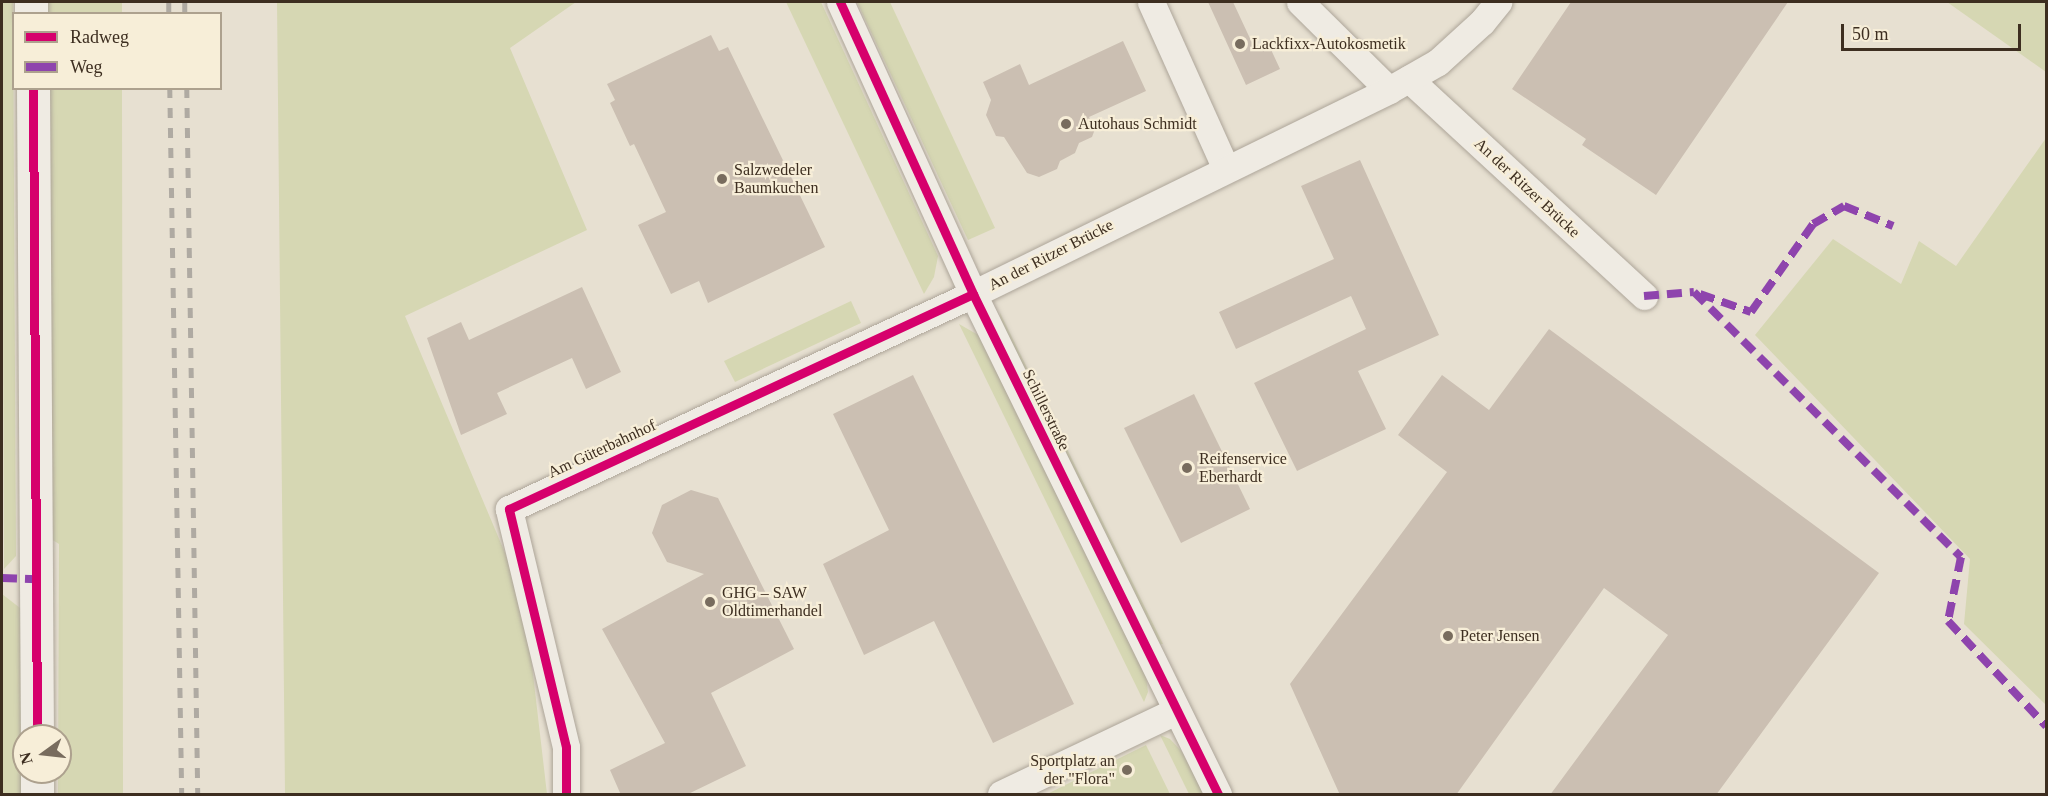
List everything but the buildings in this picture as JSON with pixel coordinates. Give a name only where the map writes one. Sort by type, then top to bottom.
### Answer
[{"type":"street","name":"Schillerstraße","points":[[840,2],[973,294],[1218,795]]},
{"type":"street","points":[[1151,2],[1226,169]]},
{"type":"street","name":"An der Ritzer Brücke","points":[[1300,2],[1644,296]]},
{"type":"street","name":"An der Ritzer Brücke","points":[[973,294],[1399,85],[1438,62],[1482,21],[1498,2]]},
{"type":"street","points":[[33,90],[37,724]]},
{"type":"street","name":"Am Güterbahnhof","points":[[567,795],[566,747],[509,509],[973,294]]},
{"type":"street","points":[[1001,795],[1176,711]]},
{"type":"green space","points":[[2,2],[13,2],[16,556],[4,569]]},
{"type":"green space","points":[[44,2],[122,2],[122,12],[45,12]]},
{"type":"green space","points":[[277,2],[576,2],[510,48],[587,230],[405,316],[508,560],[529,640],[547,794],[285,794]]},
{"type":"green space","points":[[786,2],[821,2],[938,256],[934,277],[924,294]]},
{"type":"green space","points":[[857,2],[890,2],[995,228],[968,240]]},
{"type":"green space","points":[[1947,2],[2046,2],[2046,72]]},
{"type":"green space","points":[[46,90],[122,90],[123,794],[58,794],[58,784],[72,784],[72,724],[58,724],[59,544],[48,537]]},
{"type":"green space","points":[[2046,138],[2046,705],[1964,624],[1970,559],[1755,335],[1833,239],[1901,284],[1919,241],[1956,266]]},
{"type":"green space","points":[[851,301],[861,323],[735,382],[724,361]]},
{"type":"green space","points":[[1000,313],[1163,644],[1157,644],[1001,325]]},
{"type":"green space","points":[[959,324],[980,336],[1146,676],[1148,692],[1144,702]]},
{"type":"green space","points":[[2,594],[24,611],[22,724],[12,724],[12,784],[21,784],[21,794],[2,794]]},
{"type":"green space","points":[[1160,735],[1170,739],[1184,754],[1204,794],[1189,794]]},
{"type":"green space","name":"Sportplatz an der \"Flora\"","points":[[1146,745],[1170,794],[1047,794]]},
{"type":"railway","points":[[169,2],[169,12]]},
{"type":"railway","points":[[185,2],[185,12]]},
{"type":"railway","points":[[170,90],[182,794]]},
{"type":"railway","points":[[187,90],[198,794]]},
{"type":"marked path","points":[[1700,294],[1751,312],[1813,224],[1844,206],[1893,226]]},
{"type":"marked path","points":[[1644,296],[1694,292],[1961,557],[1948,621],[2046,726]]},
{"type":"marked path","points":[[2,578],[37,579]]},
{"type":"cycle path","points":[[840,2],[973,294],[1218,794]]},
{"type":"cycle path","points":[[33,90],[37,724]]},
{"type":"cycle path","points":[[566,794],[566,747],[509,509],[973,294]]},
{"type":"place","name":"Lackfixx-Autokosmetik","points":[[1240,44]]},
{"type":"place","name":"Autohaus Schmidt","points":[[1066,124]]},
{"type":"place","name":"Salzwedeler Baumkuchen","points":[[722,179]]},
{"type":"place","name":"Reifenservice Eberhardt","points":[[1187,468]]},
{"type":"place","name":"GHG – SAW Oldtimerhandel","points":[[710,602]]},
{"type":"place","name":"Peter Jensen","points":[[1448,636]]},
{"type":"place","name":"Sportplatz an der \"Flora\"","points":[[1127,770]]}]
